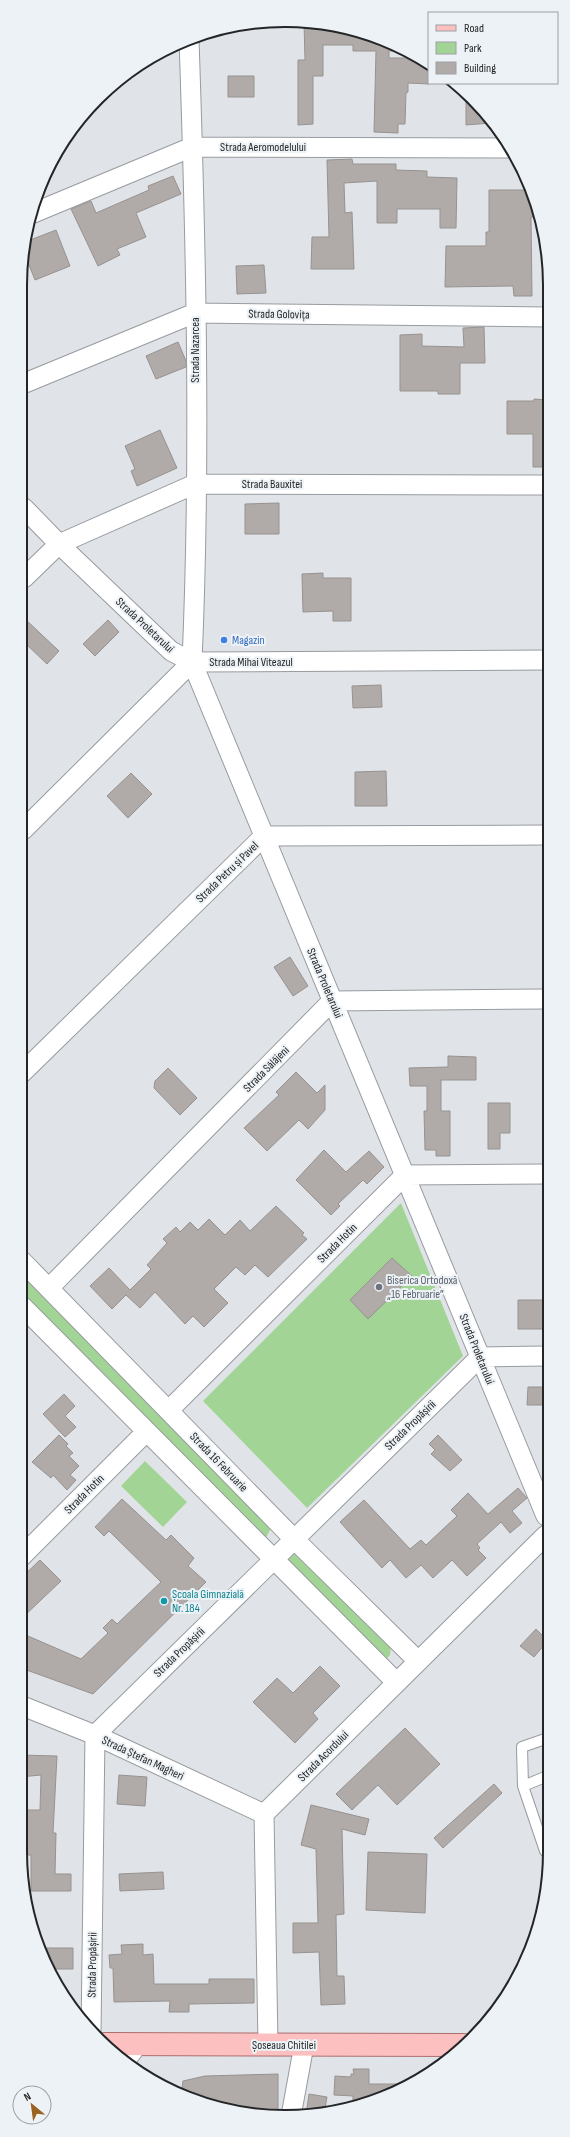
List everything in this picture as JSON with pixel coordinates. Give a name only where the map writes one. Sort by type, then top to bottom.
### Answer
[{"type":"main road","name":"Șoseaua Chitilei","points":[[113,2044],[456,2045]]},
{"type":"street","name":"Strada Nazarcea","points":[[189,46],[195,313],[196,484],[192,662]]},
{"type":"street","name":"Strada Aeromodelului","points":[[38,211],[192,147],[503,148]]},
{"type":"street","name":"Strada Golovița","points":[[27,382],[195,313],[543,317]]},
{"type":"street","name":"Strada Bauxitei","points":[[27,575],[59,544],[196,484],[543,485]]},
{"type":"street","name":"Strada Proletarului","points":[[27,511],[59,544],[171,651],[192,662],[543,1509]]},
{"type":"street","name":"Strada Mihai Viteazul","points":[[27,826],[192,662],[543,660]]},
{"type":"street","name":"Strada Petru și Pavel","points":[[27,1068],[264,836],[543,835]]},
{"type":"street","points":[[332,1001],[543,999]]},
{"type":"street","name":"Strada Sălăjeni","points":[[49,1288],[332,1001]]},
{"type":"street","points":[[405,1175],[543,1174]]},
{"type":"street","name":"Strada Hotin","points":[[169,1410],[405,1175]]},
{"type":"street","name":"Strada 16 Februarie","points":[[27,1267],[294,1539],[418,1661]]},
{"type":"street","points":[[27,1314],[396,1682]]},
{"type":"street","points":[[480,1357],[543,1356]]},
{"type":"street","name":"Strada Propășirii","points":[[91,2022],[95,1735],[480,1357]]},
{"type":"street","name":"Strada Hotin","points":[[27,1551],[146,1432]]},
{"type":"street","name":"Strada Acordului","points":[[264,1814],[543,1538]]},
{"type":"street","name":"Strada Ștefan Magheri","points":[[27,1708],[95,1735],[264,1814]]},
{"type":"street","points":[[264,1814],[268,2045]]},
{"type":"street","points":[[128,2057],[138,2044]]},
{"type":"street","points":[[292,2110],[304,2045]]},
{"type":"lane","points":[[543,1740],[522,1747],[523,1786],[543,1845]]},
{"type":"lane","points":[[523,1786],[543,1779]]},
{"type":"green space","points":[[401,1203],[463,1356],[307,1508],[203,1401]]},
{"type":"green space","points":[[27,1278],[271,1528],[267,1536],[260,1539],[27,1308]]},
{"type":"green space","points":[[145,1461],[187,1502],[163,1527],[121,1486]]},
{"type":"green space","points":[[287,1544],[391,1646],[390,1655],[385,1661],[275,1550]]},
{"type":"building","points":[[304,28],[335,32],[368,41],[393,51],[389,51],[389,58],[406,58],[414,62],[428,70],[428,84],[408,83],[408,92],[406,93],[405,124],[398,124],[398,133],[374,132],[376,51],[353,51],[353,45],[323,45],[323,76],[313,76],[313,124],[298,125],[298,60],[305,60]]},
{"type":"building","points":[[228,76],[254,76],[254,97],[228,97]]},
{"type":"building","points":[[466,102],[486,123],[466,125]]},
{"type":"building","points":[[352,159],[353,164],[396,164],[396,170],[427,171],[427,177],[457,178],[456,228],[440,228],[440,209],[397,209],[397,223],[377,223],[377,181],[344,183],[345,213],[352,212],[354,269],[311,269],[312,237],[329,237],[327,160]]},
{"type":"building","points":[[173,176],[181,194],[136,213],[146,237],[117,249],[120,255],[98,266],[71,209],[91,201],[96,213],[149,190],[148,186]]},
{"type":"building","points":[[489,190],[524,190],[534,217],[531,217],[532,296],[514,296],[513,286],[445,287],[446,246],[486,246],[486,232],[489,232]]},
{"type":"building","points":[[56,230],[70,266],[35,280],[28,263],[31,240]]},
{"type":"building","points":[[264,265],[266,293],[237,294],[236,266]]},
{"type":"building","points":[[484,327],[485,363],[460,363],[460,394],[438,394],[438,391],[400,391],[400,335],[422,334],[422,346],[464,347],[463,328]]},
{"type":"building","points":[[178,342],[186,361],[186,367],[156,379],[146,356]]},
{"type":"building","points":[[534,399],[543,400],[543,467],[533,467],[533,434],[507,434],[507,401],[534,401]]},
{"type":"building","points":[[160,430],[177,468],[137,486],[131,471],[135,469],[125,446]]},
{"type":"building","points":[[279,503],[279,534],[245,534],[245,504]]},
{"type":"building","points":[[323,573],[323,578],[351,578],[351,621],[333,621],[333,611],[303,612],[302,574]]},
{"type":"building","points":[[108,620],[119,632],[95,656],[83,644]]},
{"type":"building","points":[[27,621],[59,651],[47,664],[27,645]]},
{"type":"building","points":[[381,685],[382,707],[353,708],[352,686]]},
{"type":"building","points":[[386,771],[387,806],[355,806],[355,772]]},
{"type":"building","points":[[131,773],[152,794],[128,818],[107,796]]},
{"type":"building","points":[[290,957],[308,986],[293,996],[274,967]]},
{"type":"building","points":[[448,1056],[476,1057],[476,1080],[441,1080],[441,1111],[450,1111],[450,1156],[436,1156],[436,1150],[425,1150],[424,1111],[427,1111],[427,1086],[410,1086],[409,1068],[448,1067]]},
{"type":"building","points":[[168,1068],[197,1098],[180,1115],[154,1088],[155,1081]]},
{"type":"building","points":[[296,1072],[317,1093],[325,1085],[325,1110],[308,1129],[299,1120],[267,1151],[244,1128],[279,1095],[276,1092]]},
{"type":"building","points":[[488,1103],[510,1103],[510,1133],[500,1133],[500,1149],[488,1149]]},
{"type":"building","points":[[324,1150],[346,1172],[369,1151],[384,1167],[367,1184],[363,1180],[338,1204],[340,1206],[331,1215],[296,1180]]},
{"type":"building","points":[[276,1206],[304,1233],[302,1235],[307,1239],[268,1277],[255,1265],[245,1275],[236,1267],[214,1289],[228,1303],[204,1327],[193,1316],[185,1324],[155,1292],[140,1308],[126,1295],[112,1309],[90,1286],[109,1268],[130,1290],[151,1269],[147,1265],[167,1243],[163,1239],[176,1227],[180,1232],[190,1222],[198,1230],[209,1219],[225,1235],[240,1220],[250,1231]]},
{"type":"building","points":[[392,1258],[412,1276],[368,1319],[350,1300]]},
{"type":"building","points":[[518,1300],[543,1300],[543,1329],[518,1329]]},
{"type":"building","points":[[528,1387],[543,1387],[543,1405],[527,1405]]},
{"type":"building","points":[[64,1394],[75,1406],[65,1416],[76,1427],[65,1437],[43,1414]]},
{"type":"building","points":[[59,1435],[68,1444],[66,1446],[73,1453],[69,1456],[79,1466],[70,1475],[76,1480],[67,1490],[53,1475],[51,1478],[32,1462]]},
{"type":"building","points":[[438,1435],[462,1460],[450,1471],[431,1454],[435,1450],[429,1444]]},
{"type":"building","points":[[518,1488],[527,1498],[512,1511],[522,1523],[510,1533],[501,1522],[477,1544],[480,1548],[478,1550],[486,1558],[467,1576],[452,1560],[433,1578],[421,1565],[406,1578],[390,1560],[382,1568],[340,1522],[364,1500],[410,1549],[421,1540],[426,1545],[457,1516],[451,1510],[468,1493],[488,1514]]},
{"type":"building","name":"Școala Gimnazială Nr. 184","points":[[122,1499],[166,1540],[171,1535],[194,1558],[188,1566],[206,1582],[93,1694],[27,1670],[27,1636],[81,1659],[108,1633],[103,1628],[112,1619],[117,1624],[161,1582],[109,1531],[104,1536],[95,1527]]},
{"type":"building","points":[[40,1560],[61,1581],[27,1613],[27,1572]]},
{"type":"building","points":[[536,1629],[543,1636],[543,1646],[534,1657],[520,1646]]},
{"type":"building","points":[[320,1666],[340,1686],[313,1713],[318,1719],[295,1743],[253,1702],[277,1678],[293,1693]]},
{"type":"building","points":[[405,1728],[440,1764],[397,1805],[378,1785],[352,1810],[336,1794]]},
{"type":"building","points":[[27,1755],[57,1756],[53,1833],[56,1833],[55,1874],[71,1874],[71,1891],[31,1891],[31,1855],[27,1855],[27,1852],[27,1810],[40,1810],[41,1775],[27,1776]]},
{"type":"building","points":[[119,1775],[147,1777],[145,1806],[117,1804]]},
{"type":"building","points":[[494,1784],[502,1793],[443,1848],[434,1838]]},
{"type":"building","points":[[311,1805],[369,1819],[365,1835],[342,1829],[344,1914],[336,1915],[337,1976],[344,1976],[345,2004],[321,2005],[319,1952],[293,1953],[293,1923],[318,1923],[316,1849],[301,1845]]},
{"type":"building","points":[[368,1852],[427,1854],[425,1913],[366,1910]]},
{"type":"building","points":[[163,1872],[164,1889],[120,1891],[119,1874]]},
{"type":"building","points":[[143,1944],[143,1955],[153,1954],[154,1984],[209,1984],[209,1979],[254,1979],[254,2003],[189,2004],[189,2012],[169,2012],[170,2001],[114,2002],[113,1968],[110,1968],[109,1955],[122,1954],[121,1945]]},
{"type":"building","points":[[46,1948],[73,1948],[73,1969],[56,1969]]},
{"type":"building","points":[[353,2069],[369,2069],[369,2084],[397,2084],[353,2101],[353,2096],[334,2095],[335,2076],[351,2077],[351,2074],[354,2074]]},
{"type":"building","points":[[278,2074],[278,2110],[251,2108],[235,2105],[202,2096],[182,2088],[183,2081],[205,2076]]},
{"type":"building","points":[[309,2094],[327,2097],[325,2107],[307,2109]]},
{"type":"place","name":"Magazin","points":[[224,640]]},
{"type":"place","name":"Biserica Ortodoxă „16 Februarie”","points":[[379,1287]]},
{"type":"place","name":"Școala Gimnazială Nr. 184","points":[[164,1601]]}]
